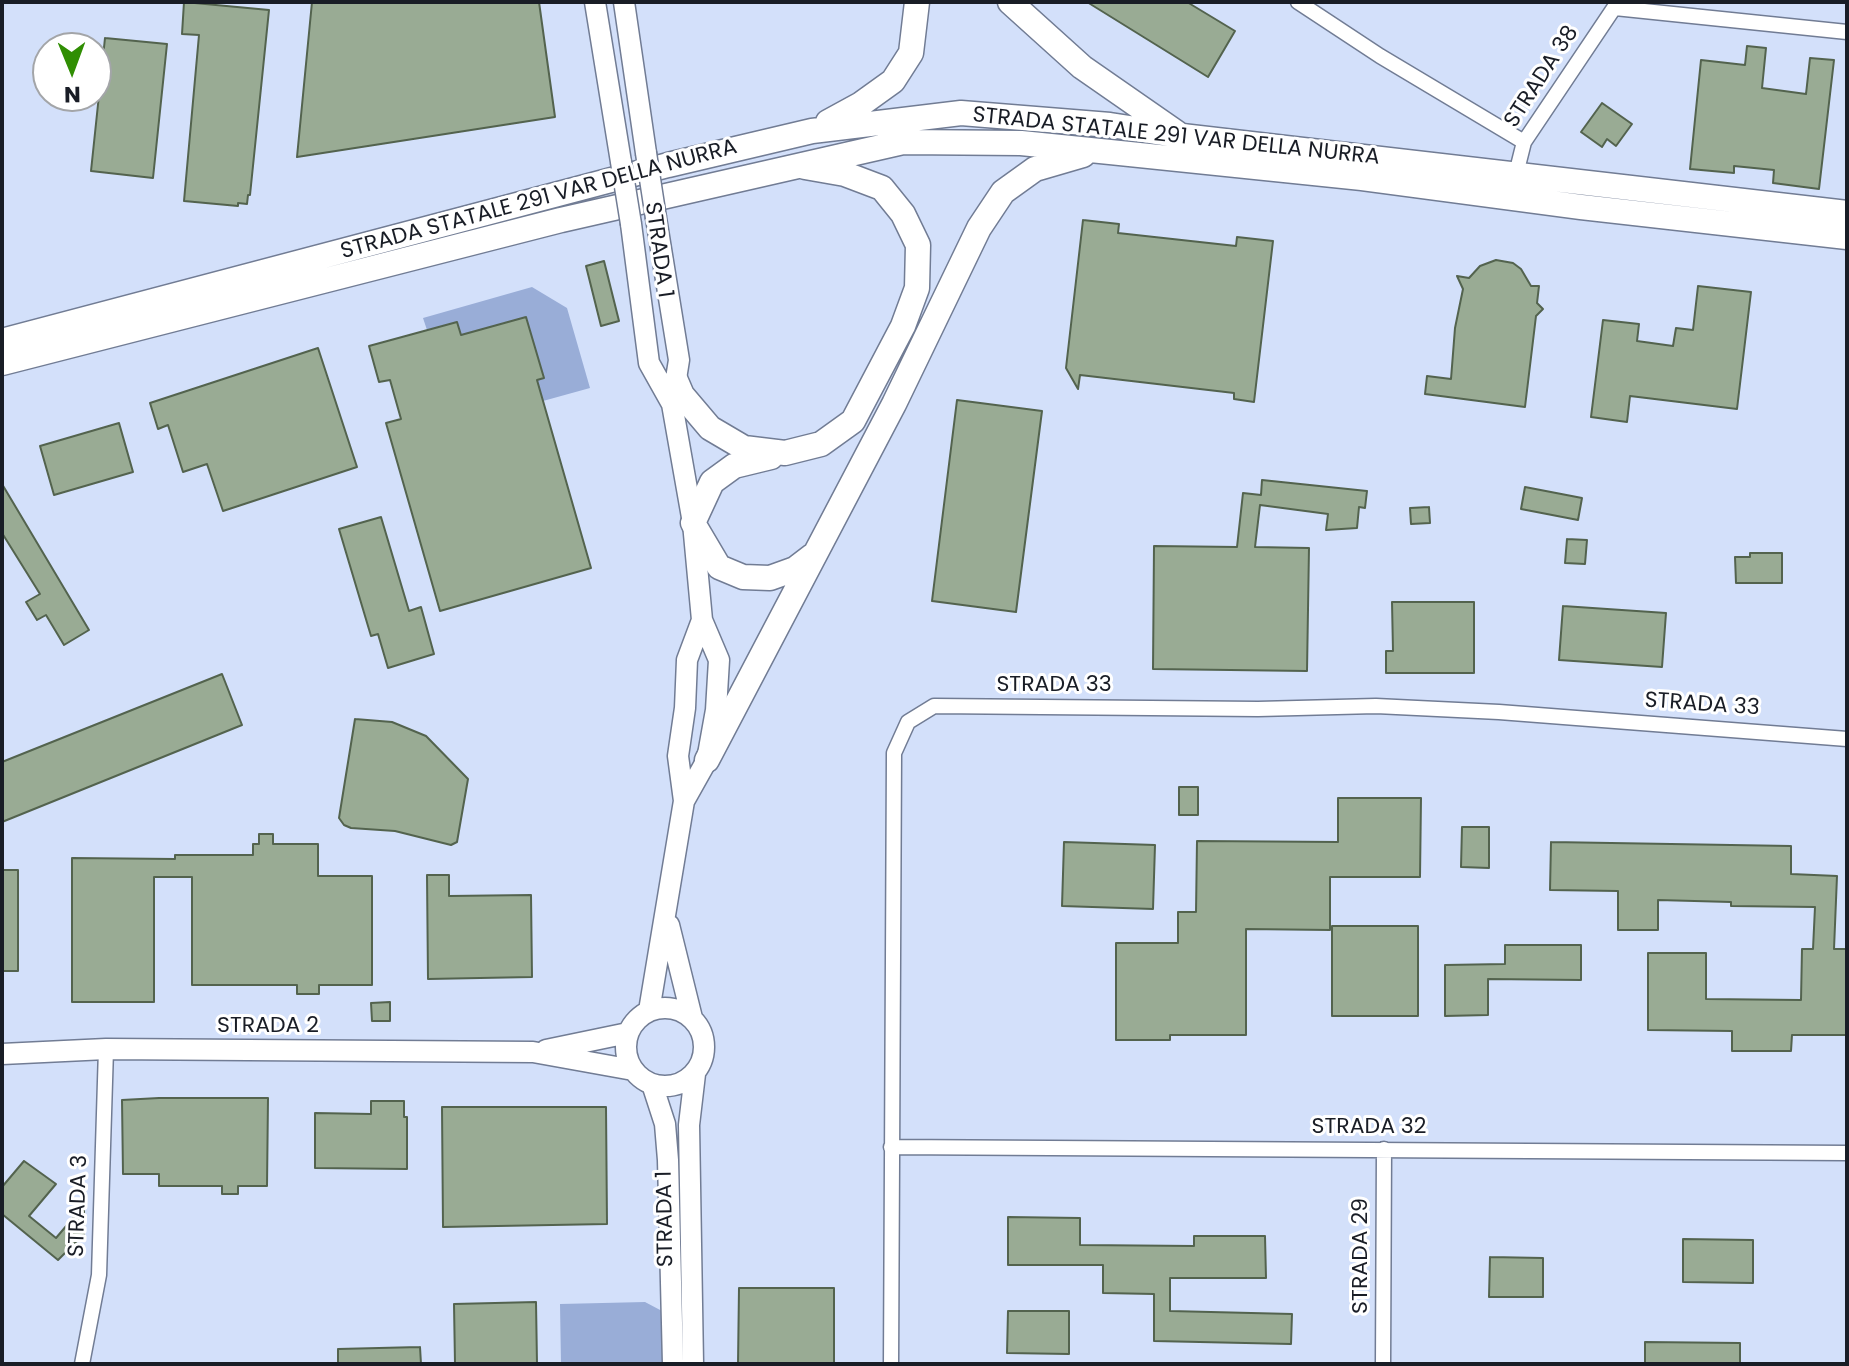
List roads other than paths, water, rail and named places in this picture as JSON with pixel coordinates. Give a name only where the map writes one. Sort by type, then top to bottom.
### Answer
[{"type":"main road","points":[[812,131],[861,104],[893,81],[911,53],[917,2]]},
{"type":"main road","points":[[1010,2],[1082,67],[1182,136]]},
{"type":"main road","name":"STRADA STATALE 291 VAR DELLA NURRA","points":[[2,341],[653,169],[812,131],[961,113],[1110,125],[1847,213]]},
{"type":"main road","name":"STRADA STATALE 291 VAR DELLA NURRA","points":[[2,363],[545,224],[903,142],[1021,143],[1362,178],[1847,237]]},
{"type":"main road","points":[[707,760],[894,404],[979,228],[1003,192],[1035,169],[1074,156],[1110,152]]},
{"type":"main road","points":[[794,165],[845,174],[882,188],[903,214],[918,245],[917,288],[903,326],[853,421],[821,444],[734,466],[712,482],[693,523],[719,567],[743,577],[770,578],[795,569],[816,554]]},
{"type":"main road","points":[[674,392],[682,395],[710,428],[744,448],[785,453]]},
{"type":"street","name":"STRADA 1","points":[[595,2],[631,224],[649,363],[674,392]]},
{"type":"street","name":"STRADA 1","points":[[624,2],[679,360],[674,392],[693,523],[702,620],[719,660],[716,710],[707,760],[684,801]]},
{"type":"street","points":[[1298,2],[1380,56],[1524,142]]},
{"type":"street","name":"STRADA 38","points":[[1516,174],[1524,142],[1617,5],[1847,32]]},
{"type":"street","name":"STRADA 1","points":[[649,1011],[684,801],[678,756],[685,708],[687,660],[702,620]]},
{"type":"street","name":"STRADA 33","points":[[891,1364],[894,753],[908,722],[934,706],[1258,709],[1376,706],[1499,712],[1847,739]]},
{"type":"street","name":"STRADA 1","points":[[666,915],[692,1018]]},
{"type":"street","points":[[667,1007],[692,1018],[701,1030],[705,1045],[703,1060],[695,1074],[675,1085],[652,1084],[633,1070],[626,1053],[628,1033],[636,1020],[649,1011],[667,1007]]},
{"type":"street","name":"STRADA 2","points":[[533,1052],[628,1033]]},
{"type":"street","name":"STRADA 2","points":[[2,1054],[106,1049],[533,1052],[633,1070]]},
{"type":"street","name":"STRADA 3","points":[[82,1364],[99,1275],[106,1049]]},
{"type":"street","name":"STRADA 1","points":[[693,1364],[689,1125],[695,1074]]},
{"type":"street","name":"STRADA 1","points":[[652,1084],[665,1124],[673,1364]]},
{"type":"street","name":"STRADA 32","points":[[891,1147],[1847,1153]]},
{"type":"street","name":"STRADA 29","points":[[1383,1364],[1384,1149]]}]
